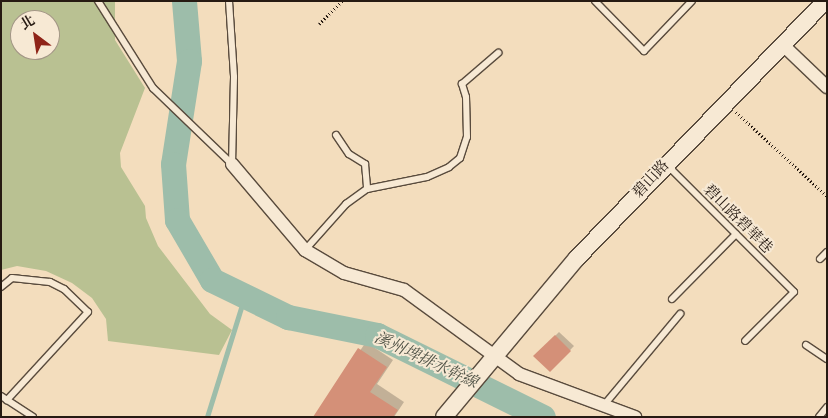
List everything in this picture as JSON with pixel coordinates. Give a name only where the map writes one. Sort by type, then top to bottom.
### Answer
[{"type":"main road","name":"碧山路","points":[[444,417],[489,360],[665,164],[727,103],[825,1]]},
{"type":"street","points":[[783,45],[827,87]]},
{"type":"street","points":[[232,164],[305,250],[344,273],[404,290],[489,360],[519,374],[604,404],[634,417]]},
{"type":"lane","points":[[98,1],[153,88],[232,164]]},
{"type":"lane","points":[[229,1],[234,77],[232,164]]},
{"type":"lane","points":[[595,1],[644,51],[692,1]]},
{"type":"lane","points":[[305,250],[346,204],[367,189],[427,177],[449,167],[460,158],[467,137],[466,97],[462,84],[498,53]]},
{"type":"lane","points":[[336,135],[349,154],[365,164],[367,189]]},
{"type":"lane","name":"碧山路碧華巷","points":[[665,164],[794,292],[745,341]]},
{"type":"lane","points":[[672,299],[736,234]]},
{"type":"lane","points":[[820,259],[827,252]]},
{"type":"lane","points":[[1,287],[12,278],[50,282],[64,289],[88,312],[4,398],[33,417]]},
{"type":"lane","points":[[604,404],[680,314]]},
{"type":"lane","points":[[806,345],[827,359]]},
{"type":"lane","points":[[819,417],[827,407]]},
{"type":"path","points":[[319,24],[342,1]]},
{"type":"path","points":[[727,103],[827,196]]},
{"type":"green space","points":[[1,1],[115,1],[115,40],[145,88],[120,153],[121,167],[145,206],[146,218],[158,246],[210,314],[232,330],[219,355],[108,341],[106,319],[92,298],[72,283],[46,271],[17,266],[1,270]]},
{"type":"building","points":[[555,335],[571,351],[550,372],[533,356]]},
{"type":"building","points":[[358,348],[387,367],[370,392],[398,410],[393,417],[313,417]]},
{"type":"waterway","name":"溪州埤排水幹線","points":[[184,1],[189,61],[173,164],[177,220],[212,280],[288,317],[377,335],[543,417]]},
{"type":"waterway","points":[[207,417],[245,295]]}]
